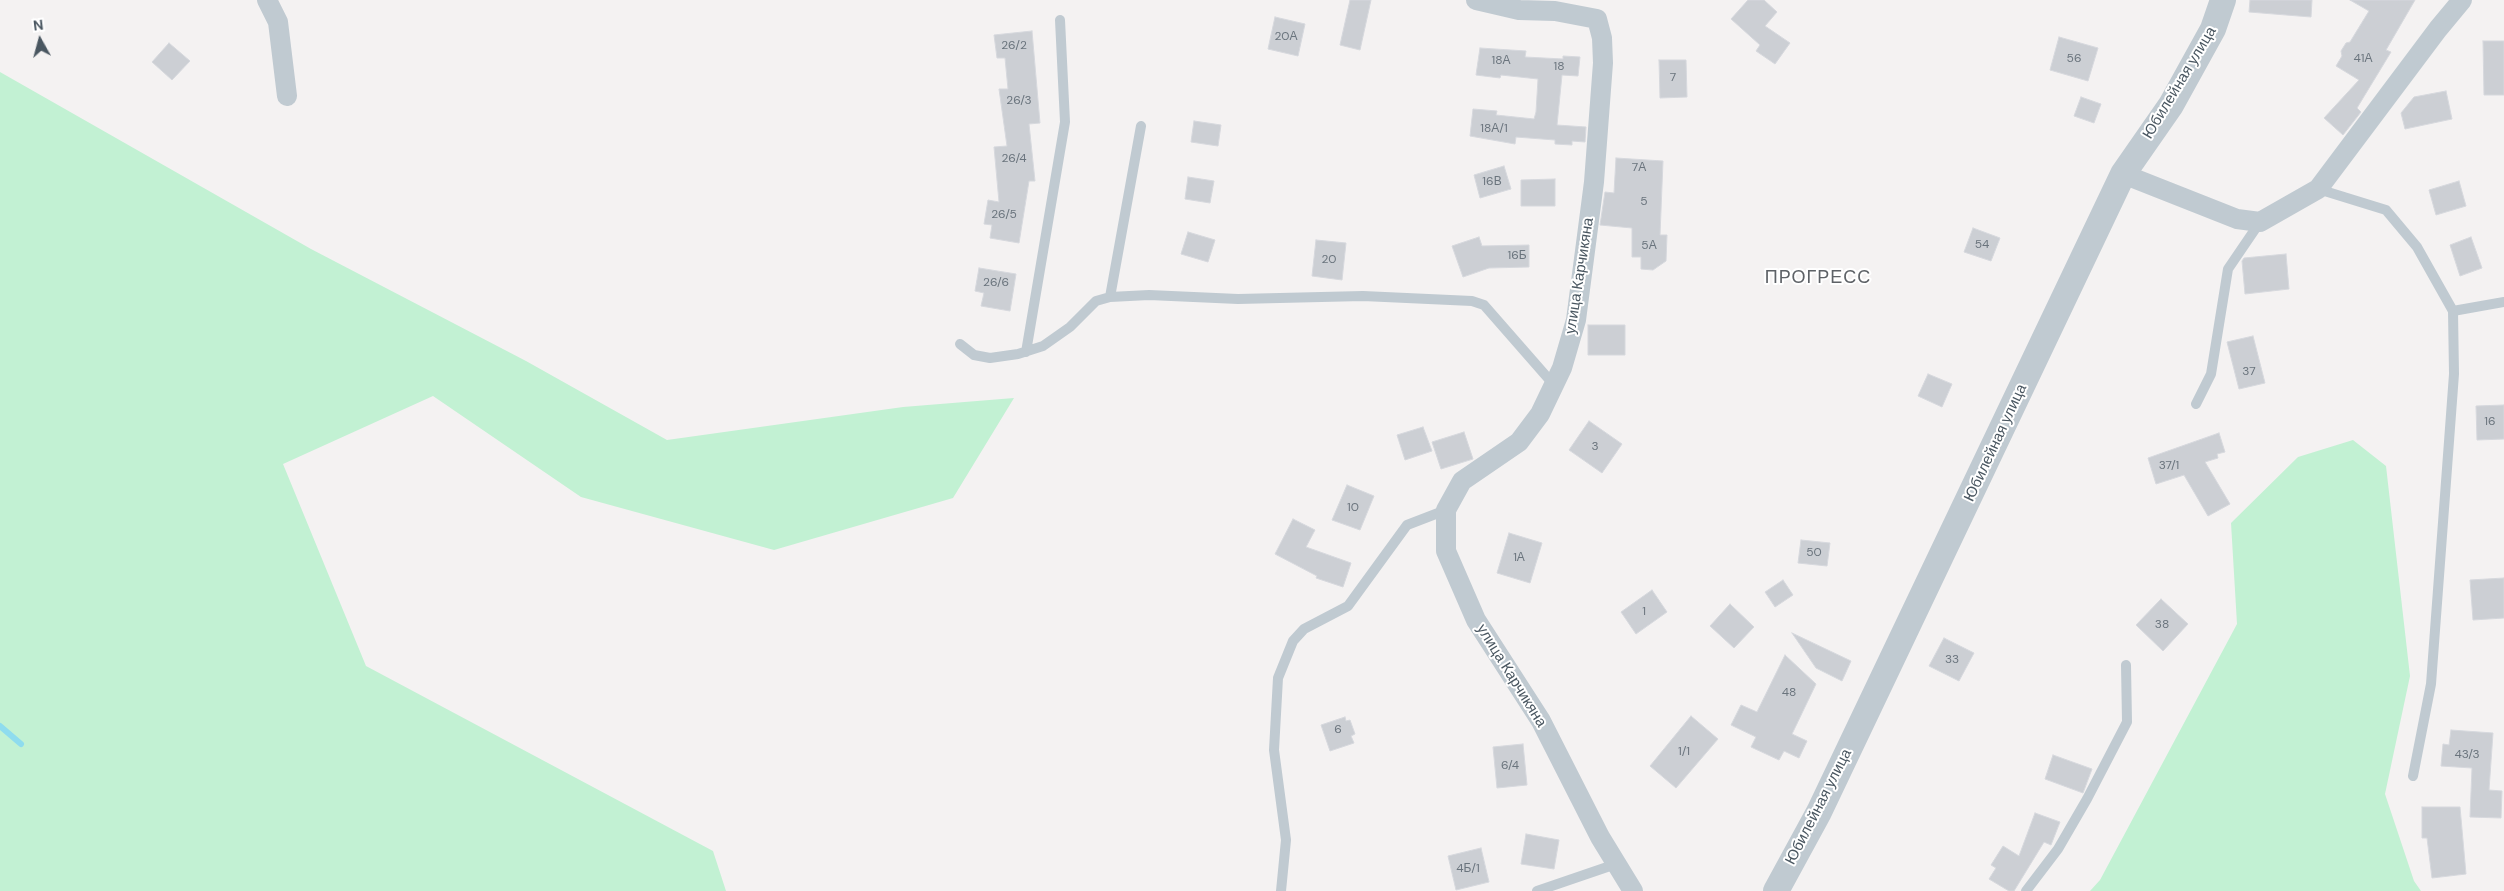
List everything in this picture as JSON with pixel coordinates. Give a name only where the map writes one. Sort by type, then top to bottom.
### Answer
[{"type":"street","points":[[267,0],[278,22],[288,96]]},
{"type":"street","name":"улица Карчикяна","points":[[1476,0],[1519,10],[1554,6],[1597,19],[1602,38],[1603,63],[1594,182],[1576,320],[1562,368],[1540,414],[1519,442],[1462,481],[1446,510],[1446,552],[1476,620],[1541,721],[1616,864],[1633,891]]},
{"type":"street","name":"Юбилейная улица","points":[[1776,891],[1823,804],[2123,174],[2171,105],[2213,29],[2223,0]]},
{"type":"street","points":[[2123,174],[2237,219],[2260,222],[2318,189],[2438,29],[2462,0]]},
{"type":"lane","points":[[1026,352],[1065,122],[1060,20]]},
{"type":"lane","points":[[1110,297],[1141,126]]},
{"type":"lane","points":[[2318,189],[2386,210],[2417,246],[2453,311],[2454,374],[2431,674],[2413,776]]},
{"type":"lane","points":[[2196,404],[2211,374],[2228,269],[2260,222]]},
{"type":"lane","points":[[960,344],[974,355],[990,358],[1026,352],[1043,346],[1070,327],[1096,301],[1110,297],[1148,295],[1238,299],[1363,296],[1472,300],[1484,305],[1554,385]]},
{"type":"lane","points":[[2453,311],[2504,302]]},
{"type":"lane","points":[[1281,891],[1286,840],[1274,750],[1278,678],[1293,641],[1304,629],[1348,606],[1407,525],[1446,510]]},
{"type":"lane","points":[[2026,891],[2062,843],[2127,722],[2126,665]]},
{"type":"lane","points":[[1536,891],[1616,864]]},
{"type":"green space","points":[[0,72],[311,249],[526,361],[667,440],[903,407],[1014,398],[953,498],[774,550],[581,497],[433,396],[283,464],[366,666],[713,851],[726,891],[0,891]]},
{"type":"green space","points":[[2353,440],[2386,466],[2410,676],[2385,794],[2414,881],[2421,891],[2090,891],[2100,880],[2237,624],[2231,523],[2298,457]]},
{"type":"building","points":[[1350,0],[1371,0],[1360,50],[1340,45]]},
{"type":"building","points":[[1748,0],[1764,0],[1777,12],[1765,26],[1790,43],[1775,64],[1756,51],[1760,45],[1731,19]]},
{"type":"building","points":[[2250,0],[2312,0],[2311,17],[2249,12]]},
{"type":"building","points":[[2350,0],[2415,0],[2386,50],[2391,52],[2357,108],[2361,112],[2343,135],[2324,118],[2359,80],[2336,66],[2342,56],[2341,51],[2346,43],[2350,42],[2369,11]]},
{"type":"building","points":[[1275,17],[1305,24],[1298,56],[1268,49]]},
{"type":"building","points":[[1032,31],[1040,123],[1029,124],[1035,181],[1029,181],[1019,243],[990,238],[992,225],[984,224],[988,200],[999,202],[994,147],[1007,146],[999,89],[1008,89],[1005,58],[997,58],[994,35]]},
{"type":"building","points":[[2059,37],[2098,48],[2088,81],[2050,70]]},
{"type":"building","points":[[2483,41],[2504,41],[2504,95],[2484,95]]},
{"type":"building","points":[[169,43],[190,61],[172,80],[152,62]]},
{"type":"building","points":[[1480,48],[1526,51],[1525,57],[1563,59],[1563,56],[1580,57],[1578,76],[1562,75],[1557,125],[1586,127],[1585,142],[1572,141],[1572,145],[1555,144],[1555,140],[1516,137],[1515,144],[1470,136],[1473,109],[1497,111],[1496,115],[1534,119],[1536,112],[1538,79],[1501,75],[1500,78],[1476,75]]},
{"type":"building","points":[[1659,60],[1686,60],[1687,97],[1660,98]]},
{"type":"building","points":[[2446,91],[2452,119],[2405,129],[2401,113],[2414,97]]},
{"type":"building","points":[[2081,97],[2101,104],[2094,123],[2074,116]]},
{"type":"building","points":[[1194,121],[1221,125],[1218,146],[1191,142]]},
{"type":"building","points":[[1616,158],[1663,161],[1660,235],[1667,235],[1666,261],[1653,270],[1641,269],[1641,257],[1632,257],[1632,228],[1600,225],[1605,192],[1614,193]]},
{"type":"building","points":[[1504,166],[1511,189],[1480,198],[1474,175]]},
{"type":"building","points":[[1188,177],[1214,181],[1210,203],[1185,199]]},
{"type":"building","points":[[1555,179],[1555,206],[1521,206],[1521,180]]},
{"type":"building","points":[[2459,181],[2466,206],[2436,215],[2429,190]]},
{"type":"building","points":[[1973,228],[2000,238],[1991,261],[1964,252]]},
{"type":"building","points":[[1188,232],[1215,240],[1208,262],[1181,254]]},
{"type":"building","points":[[1479,237],[1482,246],[1529,245],[1529,267],[1489,268],[1463,277],[1452,246]]},
{"type":"building","points":[[2471,237],[2482,268],[2460,276],[2450,245]]},
{"type":"building","points":[[1316,240],[1346,243],[1342,280],[1312,276]]},
{"type":"building","points":[[2286,254],[2289,289],[2245,294],[2242,261],[2244,258]]},
{"type":"building","points":[[979,268],[1016,274],[1010,311],[981,306],[984,293],[975,291]]},
{"type":"building","points":[[1588,325],[1625,325],[1625,355],[1588,355]]},
{"type":"building","points":[[2253,336],[2265,383],[2239,389],[2227,342]]},
{"type":"building","points":[[1928,374],[1952,384],[1942,407],[1918,396]]},
{"type":"building","points":[[2504,405],[2504,439],[2477,440],[2476,406]]},
{"type":"building","points":[[1589,421],[1622,444],[1602,473],[1569,450]]},
{"type":"building","points":[[1423,427],[1432,451],[1405,460],[1397,435]]},
{"type":"building","points":[[1464,432],[1473,459],[1441,469],[1432,442]]},
{"type":"building","points":[[2219,433],[2225,452],[2217,454],[2218,458],[2205,462],[2230,504],[2208,516],[2184,475],[2156,484],[2148,458]]},
{"type":"building","points":[[1347,485],[1374,496],[1360,530],[1332,520]]},
{"type":"building","points":[[1293,519],[1315,530],[1306,547],[1351,563],[1343,587],[1316,578],[1317,576],[1275,554]]},
{"type":"building","points":[[1509,533],[1542,543],[1530,583],[1497,573]]},
{"type":"building","points":[[1801,540],[1830,543],[1827,566],[1798,563]]},
{"type":"building","points":[[2504,578],[2504,618],[2473,620],[2470,580]]},
{"type":"building","points":[[1783,580],[1793,595],[1775,607],[1765,592]]},
{"type":"building","points":[[1652,590],[1667,612],[1636,634],[1621,612]]},
{"type":"building","points":[[2161,599],[2188,624],[2163,651],[2136,625]]},
{"type":"building","points":[[1730,604],[1754,627],[1734,648],[1710,626]]},
{"type":"building","points":[[1792,633],[1851,661],[1842,681],[1816,668]]},
{"type":"building","points":[[1944,638],[1974,653],[1959,681],[1929,666]]},
{"type":"building","points":[[1785,655],[1816,684],[1792,734],[1807,741],[1799,758],[1784,751],[1779,760],[1751,747],[1756,737],[1731,725],[1741,705],[1757,712]]},
{"type":"building","points":[[1691,716],[1718,739],[1676,788],[1650,766]]},
{"type":"building","points":[[1345,717],[1346,721],[1350,720],[1355,734],[1351,736],[1354,743],[1330,751],[1321,725]]},
{"type":"building","points":[[2451,730],[2493,733],[2489,790],[2502,791],[2501,818],[2470,817],[2472,768],[2441,766],[2443,744],[2449,745]]},
{"type":"building","points":[[1523,744],[1527,785],[1497,788],[1493,747]]},
{"type":"building","points":[[2053,755],[2092,769],[2083,793],[2045,779]]},
{"type":"building","points":[[2422,807],[2460,807],[2466,874],[2432,878],[2427,838],[2422,838]]},
{"type":"building","points":[[2035,813],[2060,822],[2051,845],[2044,842],[2014,891],[2009,891],[1989,879],[1996,868],[1991,865],[2003,846],[2019,856]]},
{"type":"building","points":[[1526,834],[1559,840],[1554,869],[1521,864]]},
{"type":"building","points":[[1481,848],[1489,882],[1456,890],[1448,856]]},
{"type":"waterway","points":[[0,726],[21,744]]},
{"type":"district","name":"ПРОГРЕСС","points":[[1818,278]]}]
